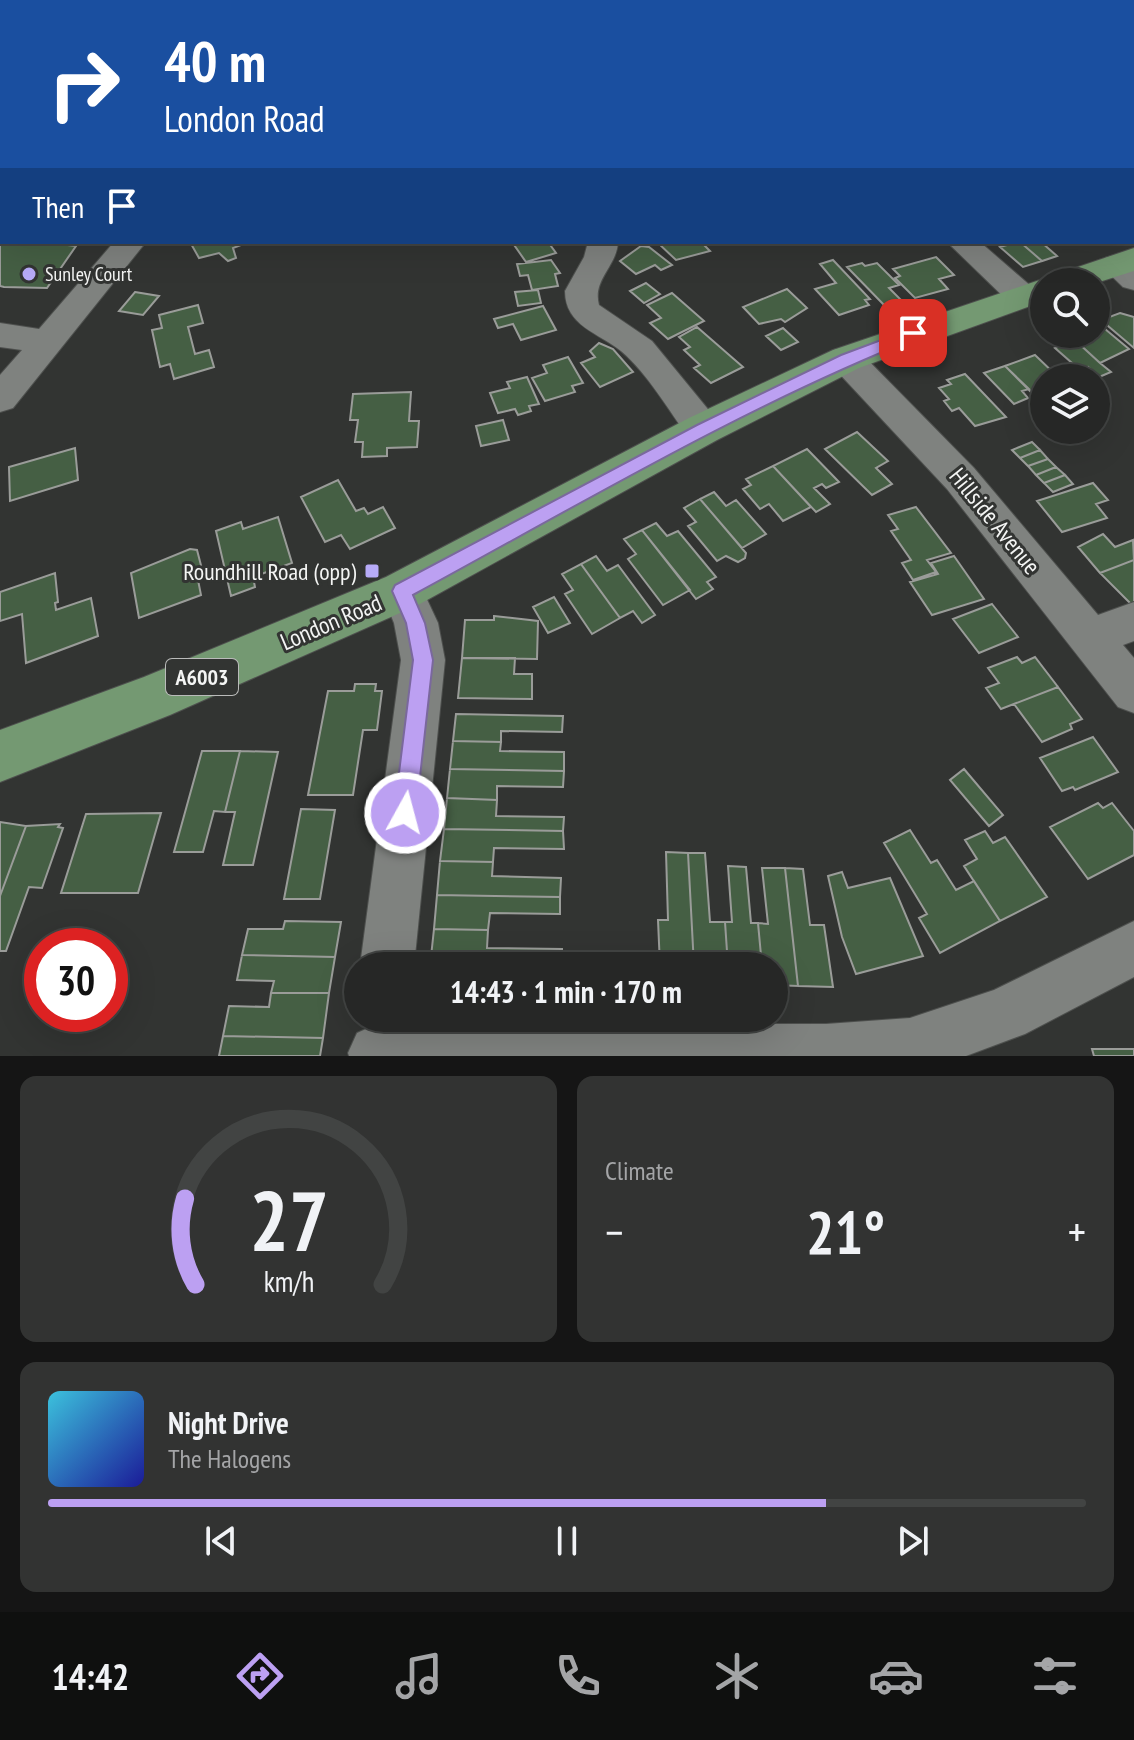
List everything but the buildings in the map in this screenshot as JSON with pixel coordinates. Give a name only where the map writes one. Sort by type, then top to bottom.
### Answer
[{"type":"main road","name":"London Road","points":[[0,756],[152,698],[402,591],[703,429],[846,359],[1030,292]]},
{"type":"street","points":[[0,399],[129,244]]},
{"type":"street","points":[[602,244],[597,265],[583,285],[581,299],[589,315],[644,353],[703,429]]},
{"type":"street","points":[[965,244],[1030,290]]},
{"type":"street","points":[[0,335],[45,342]]},
{"type":"street","name":"Hillside Avenue","points":[[846,359],[896,404],[935,449],[1134,692]]},
{"type":"street","points":[[389,952],[423,660],[416,623],[402,591]]},
{"type":"street","points":[[1090,638],[1134,621]]},
{"type":"street","points":[[378,1042],[826,1053],[910,1052],[1005,1014],[1134,948]]},
{"type":"place","name":"Sunley Court","points":[[29,274]]},
{"type":"place","name":"Roundhill Road (opp)","points":[[372,571]]},
{"type":"route","points":[[405,813],[423,660],[416,623],[402,591],[703,429],[846,359],[913,333]]}]
